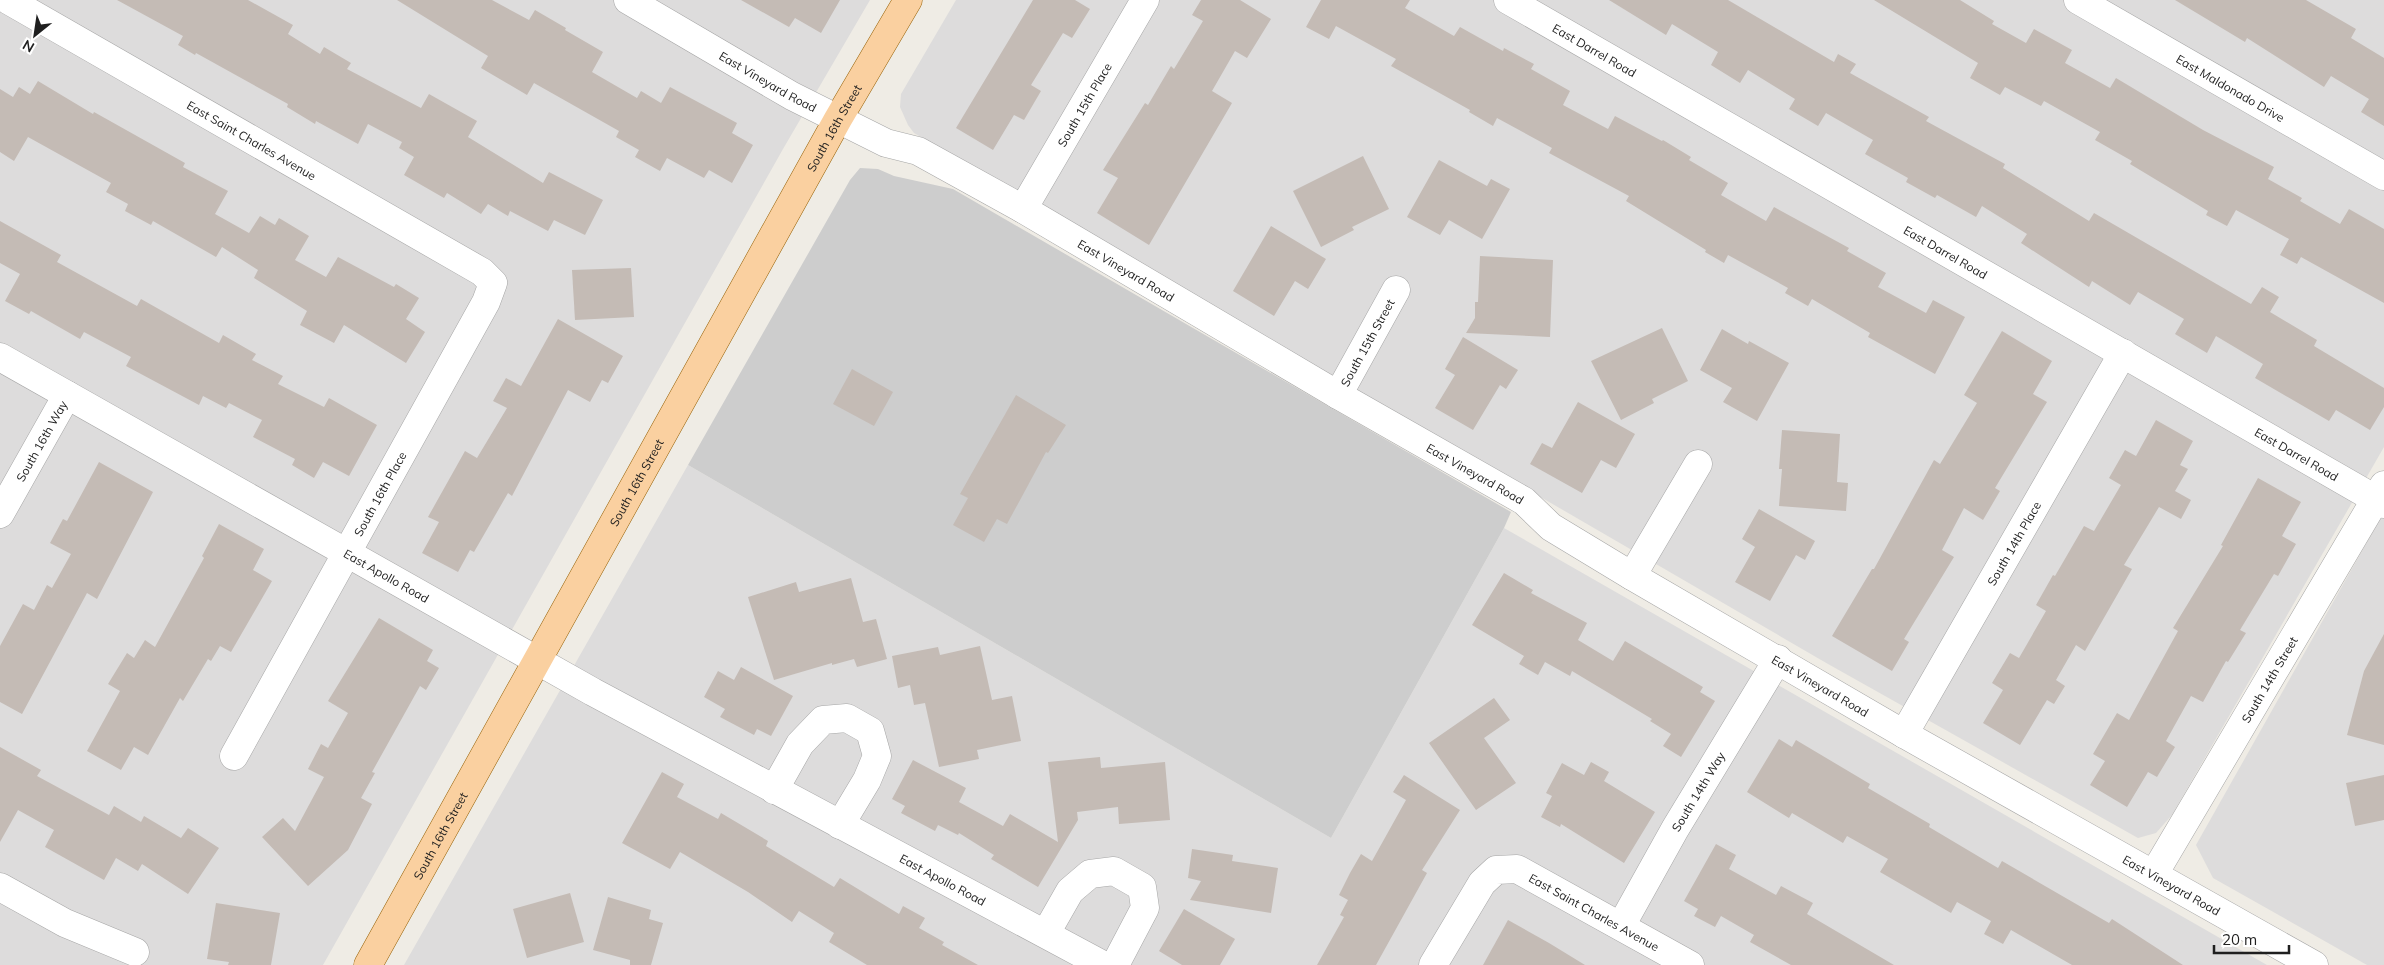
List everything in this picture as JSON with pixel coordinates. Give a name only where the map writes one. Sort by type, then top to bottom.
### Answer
[{"type":"main road","name":"South 16th Street","points":[[368,965],[838,119],[908,0]]},
{"type":"street","name":"East Saint Charles Avenue","points":[[8,0],[482,272],[493,283]]},
{"type":"street","name":"East Vineyard Road","points":[[628,0],[792,96],[886,143],[918,151],[1023,209],[1338,395],[1524,501],[1551,527],[1632,576],[1778,659],[1904,734],[2314,965]]},
{"type":"street","name":"South 15th Place","points":[[1023,209],[1145,0]]},
{"type":"street","name":"East Darrel Road","points":[[1508,0],[2123,353],[2381,496]]},
{"type":"street","name":"East Maldonado Drive","points":[[2078,0],[2384,176]]},
{"type":"street","name":"South 16th Place","points":[[234,756],[486,302],[493,283]]},
{"type":"street","name":"South 15th Street","points":[[1338,395],[1396,290]]},
{"type":"street","name":"South 14th Place","points":[[1904,734],[2123,353]]},
{"type":"street","name":"East Apollo Road","points":[[0,357],[538,661],[774,790],[1103,965]]},
{"type":"street","name":"South 16th Way","points":[[0,514],[67,395]]},
{"type":"street","points":[[1632,576],[1698,464]]},
{"type":"street","name":"South 14th Street","points":[[2154,874],[2381,496]]},
{"type":"street","name":"South 14th Way","points":[[1621,926],[1675,829],[1778,659]]},
{"type":"street","points":[[774,790],[800,744],[823,720],[847,718],[870,731],[877,756],[867,780],[840,824]]},
{"type":"street","name":"East Saint Charles Avenue","points":[[1433,965],[1482,884],[1496,870],[1517,868],[1690,965]]},
{"type":"street","points":[[1046,933],[1070,892],[1090,874],[1114,871],[1142,887],[1145,908],[1115,965]]},
{"type":"street","points":[[0,886],[65,923],[135,952]]},
{"type":"shaded area","points":[[0,0],[870,0],[783,149],[323,965],[0,965]]},
{"type":"shaded area","points":[[956,0],[2384,0],[2384,447],[2172,815],[2156,833],[2138,838],[1828,664],[914,133],[900,107],[901,94]]},
{"type":"shaded area","points":[[860,168],[878,169],[894,176],[953,189],[1511,512],[1504,528],[1331,838],[688,465],[850,180]]},
{"type":"shaded area","points":[[688,465],[1331,838],[1504,528],[2267,965],[404,965]]},
{"type":"shaded area","points":[[2384,512],[2384,965],[2367,965],[2213,878],[2196,845]]},
{"type":"building","points":[[117,0],[248,0],[293,25],[288,34],[320,54],[324,47],[351,63],[347,69],[421,108],[429,94],[477,121],[468,137],[543,183],[549,172],[603,200],[585,235],[554,220],[548,231],[510,211],[508,216],[488,204],[481,214],[447,193],[444,198],[404,175],[414,157],[399,148],[402,142],[368,124],[358,144],[316,121],[315,124],[287,107],[288,104],[178,45],[183,36]]},
{"type":"building","points":[[397,0],[492,0],[529,20],[535,10],[603,52],[592,72],[637,98],[641,91],[661,103],[670,87],[737,123],[732,133],[753,145],[732,183],[709,170],[704,178],[667,158],[660,171],[635,157],[639,150],[616,137],[619,131],[534,83],[527,95],[481,68],[488,56]]},
{"type":"building","points":[[741,0],[840,0],[821,33],[795,18],[789,27]]},
{"type":"building","points":[[1033,0],[1075,0],[1090,9],[1072,38],[1063,33],[1031,85],[1041,91],[1024,120],[1014,115],[993,150],[956,128]]},
{"type":"building","points":[[1201,0],[1240,0],[1271,19],[1247,58],[1235,51],[1212,91],[1232,103],[1149,245],[1097,213],[1118,178],[1103,170],[1145,103],[1148,105],[1171,66],[1174,69],[1203,21],[1192,15]]},
{"type":"building","points":[[1321,0],[1410,0],[1405,8],[1454,36],[1460,27],[1503,51],[1504,48],[1534,64],[1531,69],[1570,91],[1563,105],[1608,129],[1615,116],[1663,140],[1691,157],[1689,160],[1728,183],[1721,195],[1766,221],[1774,207],[1849,248],[1847,251],[1886,273],[1878,287],[1926,313],[1933,300],[1965,317],[1935,374],[1868,337],[1870,333],[1812,299],[1808,306],[1785,293],[1788,288],[1728,255],[1724,263],[1705,252],[1706,250],[1626,201],[1629,196],[1549,153],[1552,148],[1497,118],[1493,126],[1469,112],[1470,110],[1391,66],[1396,59],[1336,26],[1329,39],[1306,27]]},
{"type":"building","points":[[1609,0],[1728,0],[1834,62],[1838,54],[1856,64],[1850,73],[1929,117],[1926,121],[2005,164],[2003,168],[2089,221],[2094,213],[2251,304],[2262,287],[2279,297],[2270,312],[2317,340],[2314,346],[2384,388],[2384,407],[2370,430],[2336,410],[2329,421],[2255,378],[2263,364],[2216,336],[2207,353],[2175,334],[2184,319],[2138,292],[2130,305],[2092,281],[2089,287],[2021,243],[2027,234],[1982,206],[1976,217],[1937,195],[1935,198],[1906,182],[1908,178],[1865,154],[1873,140],[1826,113],[1818,126],[1789,109],[1795,99],[1748,70],[1740,83],[1711,65],[1718,52],[1672,24],[1666,35]]},
{"type":"building","points":[[1874,0],[1960,0],[1994,21],[1992,24],[2026,43],[2034,29],[2072,50],[2065,63],[2110,88],[2116,78],[2203,130],[2274,167],[2268,179],[2302,198],[2300,201],[2340,224],[2349,209],[2384,229],[2384,303],[2301,257],[2297,264],[2280,255],[2289,239],[2236,210],[2227,226],[2206,215],[2208,211],[2130,164],[2132,161],[2095,140],[2100,132],[2044,101],[2041,106],[2005,87],[2000,95],[1970,78],[1978,63]]},
{"type":"building","points":[[2175,0],[2306,0],[2356,29],[2351,38],[2384,58],[2384,126],[2361,112],[2369,99],[2331,76],[2324,87],[2247,38],[2245,42]]},
{"type":"building","points":[[38,81],[93,114],[94,112],[185,163],[183,167],[228,191],[215,214],[249,233],[260,216],[275,225],[279,218],[309,236],[295,260],[326,277],[338,257],[394,287],[396,284],[419,298],[406,319],[425,332],[406,363],[344,325],[334,343],[300,325],[307,311],[254,278],[258,270],[222,247],[216,257],[153,221],[151,225],[125,211],[128,204],[106,192],[111,183],[28,137],[14,161],[0,152],[0,89],[13,97],[19,87],[30,94]]},
{"type":"building","points":[[1363,156],[1389,209],[1352,227],[1354,230],[1321,247],[1293,191]]},
{"type":"building","points":[[1439,160],[1487,186],[1491,179],[1510,189],[1482,239],[1449,220],[1440,235],[1407,217]]},
{"type":"building","points":[[0,221],[61,255],[57,262],[137,306],[141,299],[219,343],[223,335],[256,354],[252,360],[283,376],[278,384],[324,407],[329,398],[377,425],[349,476],[323,462],[314,478],[292,465],[295,459],[253,437],[262,420],[229,403],[226,408],[203,396],[199,405],[126,366],[131,357],[84,332],[80,339],[31,311],[29,314],[5,301],[20,274],[0,263]]},
{"type":"building","points":[[1271,226],[1326,259],[1308,289],[1295,281],[1274,316],[1233,291]]},
{"type":"building","points":[[1480,256],[1553,260],[1550,337],[1466,333],[1475,318],[1475,302],[1478,302]]},
{"type":"building","points":[[631,268],[634,317],[575,320],[572,270]]},
{"type":"building","points":[[558,319],[623,356],[608,383],[602,380],[590,402],[568,390],[512,496],[508,493],[474,552],[470,550],[458,572],[422,553],[439,522],[428,517],[465,451],[477,458],[507,408],[493,401],[506,378],[521,386]]},
{"type":"building","points":[[1662,328],[1688,381],[1652,399],[1654,403],[1621,420],[1591,361]]},
{"type":"building","points":[[1722,329],[1748,344],[1749,341],[1789,363],[1757,421],[1723,402],[1732,388],[1700,370]]},
{"type":"building","points":[[2002,331],[2052,361],[2033,394],[2047,402],[1995,488],[2000,491],[1983,520],[1964,508],[1942,550],[1954,557],[1904,639],[1909,642],[1892,671],[1832,636],[1872,569],[1874,569],[1934,460],[1940,464],[1977,403],[1964,395]]},
{"type":"building","points":[[1463,337],[1518,370],[1506,389],[1500,385],[1473,430],[1435,408],[1455,375],[1445,369]]},
{"type":"building","points":[[852,369],[893,392],[874,426],[833,404]]},
{"type":"building","points":[[1016,395],[1066,425],[1048,453],[1046,452],[1007,524],[997,519],[984,542],[953,525],[968,498],[960,494]]},
{"type":"building","points":[[1578,402],[1635,434],[1616,468],[1601,460],[1582,493],[1530,464],[1542,443],[1552,448]]},
{"type":"building","points":[[2156,420],[2193,441],[2180,465],[2188,469],[2175,491],[2191,500],[2181,519],[2159,507],[2124,565],[2132,569],[2085,651],[2076,645],[2056,680],[2065,686],[2054,704],[2047,700],[2020,745],[1983,723],[2003,690],[1992,683],[2010,653],[2019,658],[2046,611],[2036,605],[2053,575],[2055,576],[2084,526],[2094,531],[2121,485],[2109,478],[2125,450],[2136,456]]},
{"type":"building","points":[[1782,430],[1840,434],[1837,482],[1848,483],[1846,511],[1779,506],[1782,469],[1779,469]]},
{"type":"building","points":[[99,462],[153,492],[97,599],[87,593],[22,714],[0,702],[0,646],[23,604],[34,610],[47,585],[52,588],[71,554],[50,543],[63,519],[67,521]]},
{"type":"building","points":[[2258,478],[2301,502],[2282,536],[2296,544],[2278,576],[2274,574],[2240,630],[2246,633],[2228,662],[2226,661],[2203,702],[2191,696],[2166,741],[2175,747],[2157,777],[2148,772],[2127,807],[2090,785],[2105,761],[2093,754],[2117,713],[2129,720],[2178,631],[2173,628],[2223,546],[2221,545]]},
{"type":"building","points":[[1759,509],[1815,541],[1805,560],[1796,555],[1770,601],[1735,582],[1755,547],[1742,539]]},
{"type":"building","points":[[219,524],[264,549],[253,570],[272,581],[231,652],[220,646],[211,661],[208,659],[183,701],[180,698],[148,755],[134,747],[121,770],[87,751],[120,691],[108,684],[127,653],[134,658],[145,640],[155,647],[204,558],[202,556]]},
{"type":"building","points":[[1504,573],[1533,590],[1531,593],[1587,623],[1578,640],[1613,661],[1625,641],[1703,687],[1700,692],[1715,701],[1681,757],[1663,746],[1671,734],[1650,721],[1652,719],[1572,671],[1570,676],[1545,662],[1538,675],[1519,664],[1524,656],[1472,625]]},
{"type":"building","points":[[851,578],[863,622],[876,619],[887,659],[857,667],[854,659],[832,665],[832,663],[774,680],[748,597],[796,582],[799,592]]},
{"type":"building","points":[[379,618],[433,650],[427,661],[439,668],[426,690],[420,686],[372,772],[375,773],[361,798],[372,804],[348,850],[308,886],[262,837],[283,818],[295,831],[324,777],[308,769],[321,744],[328,748],[348,713],[328,701]]},
{"type":"building","points":[[2384,634],[2384,745],[2347,735],[2364,671]]},
{"type":"building","points":[[980,646],[992,700],[1012,696],[1021,741],[977,750],[979,759],[939,767],[925,703],[914,705],[910,685],[898,688],[892,656],[938,647],[940,655]]},
{"type":"building","points":[[741,667],[793,696],[771,736],[757,729],[754,735],[720,717],[725,709],[704,697],[718,671],[734,680]]},
{"type":"building","points":[[1494,698],[1510,720],[1484,738],[1516,783],[1476,810],[1429,743]]},
{"type":"building","points":[[1779,739],[1792,747],[1796,740],[1870,784],[1868,788],[1930,824],[1929,827],[1998,868],[2002,861],[2109,923],[2112,919],[2183,965],[2072,965],[2011,930],[2003,944],[1984,934],[1991,921],[1957,902],[1951,913],[1880,872],[1888,859],[1847,836],[1843,843],[1792,813],[1789,818],[1747,792]]},
{"type":"building","points":[[0,747],[41,770],[37,776],[109,815],[114,806],[141,822],[144,816],[181,838],[188,828],[219,848],[188,894],[142,864],[138,871],[116,858],[104,880],[45,847],[54,830],[18,810],[0,842]]},
{"type":"building","points":[[1100,757],[1101,768],[1165,762],[1170,820],[1119,824],[1118,807],[1077,812],[1078,820],[1038,887],[991,859],[994,855],[959,833],[958,835],[938,825],[935,831],[901,813],[905,806],[892,799],[913,760],[966,788],[959,802],[1003,826],[1010,814],[1058,842],[1048,762]]},
{"type":"building","points":[[1591,762],[1609,772],[1604,781],[1655,812],[1624,863],[1561,824],[1560,827],[1541,817],[1552,796],[1546,793],[1562,763],[1584,775]]},
{"type":"building","points":[[662,772],[684,784],[677,797],[718,819],[721,813],[768,841],[766,846],[834,887],[840,878],[899,914],[903,906],[925,918],[919,928],[944,942],[942,945],[978,965],[867,965],[829,942],[834,933],[799,911],[792,922],[748,892],[680,852],[670,869],[622,843]]},
{"type":"building","points":[[1404,775],[1460,810],[1422,870],[1427,873],[1376,965],[1317,965],[1344,917],[1340,915],[1348,900],[1339,895],[1350,873],[1361,854],[1372,861],[1406,800],[1393,792]]},
{"type":"building","points":[[2384,775],[2384,820],[2355,826],[2346,783]]},
{"type":"building","points":[[1716,844],[1736,855],[1729,869],[1776,895],[1781,886],[1813,903],[1807,914],[1894,965],[1791,965],[1750,942],[1754,935],[1721,916],[1715,927],[1694,916],[1698,909],[1684,901]]},
{"type":"building","points":[[1192,849],[1233,855],[1232,861],[1278,868],[1271,913],[1190,900],[1201,881],[1188,878]]},
{"type":"building","points":[[570,893],[584,942],[527,958],[513,909]]},
{"type":"building","points":[[608,897],[651,910],[649,919],[663,923],[651,965],[630,965],[630,960],[593,950]]},
{"type":"building","points":[[216,903],[280,913],[271,965],[228,965],[229,962],[207,959]]},
{"type":"building","points":[[1184,909],[1235,939],[1220,965],[1182,965],[1159,951]]},
{"type":"building","points":[[1508,920],[1549,943],[1585,965],[1483,965]]}]
